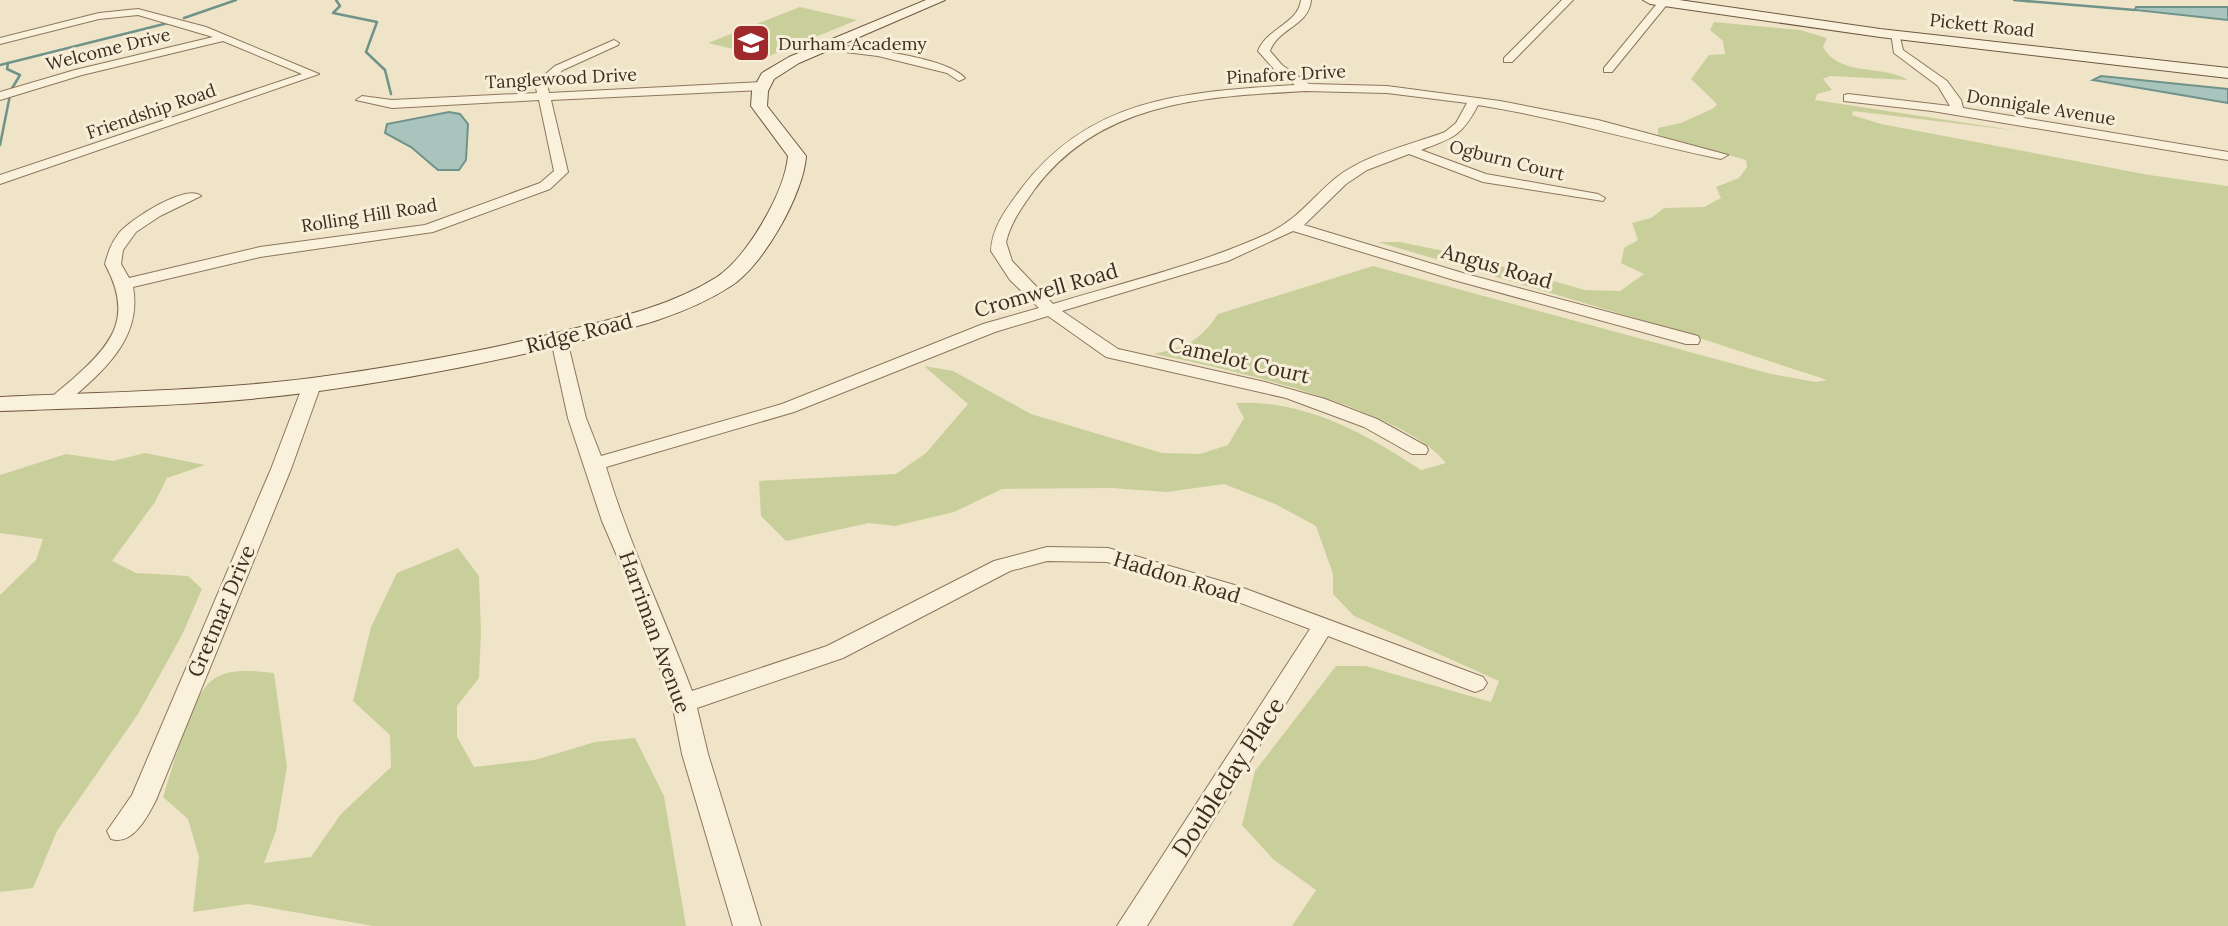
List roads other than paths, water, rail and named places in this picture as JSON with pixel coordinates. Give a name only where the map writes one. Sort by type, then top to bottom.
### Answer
[{"type":"street","points":[[762,86],[778,69],[938,0]]},
{"type":"street","points":[[1306,0],[1303,13],[1269,39],[1264,51],[1278,67],[1306,87]]},
{"type":"street","points":[[1508,60],[1568,0]]},
{"type":"street","points":[[1608,70],[1657,1]]},
{"type":"street","name":"Pickett Road","points":[[1657,1],[1895,35],[2228,73]]},
{"type":"street","points":[[0,41],[125,12],[167,18],[224,38]]},
{"type":"street","points":[[1895,35],[1898,51],[1945,86],[1955,98],[1956,110]]},
{"type":"street","name":"Friendship Road","points":[[0,180],[313,74],[224,38]]},
{"type":"street","name":"Welcome Drive","points":[[0,96],[79,72],[224,38]]},
{"type":"street","points":[[542,97],[541,83],[552,72],[614,43]]},
{"type":"street","points":[[825,47],[887,55],[951,71],[959,78]]},
{"type":"street","name":"Tanglewood Drive","points":[[362,100],[393,104],[762,86]]},
{"type":"street","name":"Ridge Road","points":[[0,404],[190,396],[312,385],[435,366],[559,340],[684,303],[716,286],[745,264],[787,194],[797,162],[788,141],[759,106],[762,86]]},
{"type":"street","name":"Pinafore Drive","points":[[1052,311],[1011,272],[1001,258],[998,246],[1004,229],[1019,203],[1062,149],[1110,120],[1148,106],[1177,100],[1306,87],[1376,89],[1571,118],[1721,155]]},
{"type":"street","name":"Rolling Hill Road","points":[[125,284],[260,252],[428,229],[532,191],[557,178],[561,172],[542,97]]},
{"type":"street","name":"Donnigale Avenue","points":[[1848,98],[1956,110],[2228,156]]},
{"type":"street","name":"Cromwell Road","points":[[595,464],[788,408],[962,337],[1223,258],[1292,226],[1351,174],[1376,160],[1450,135],[1461,125],[1473,102]]},
{"type":"street","name":"Ogburn Court","points":[[1410,150],[1483,178],[1598,198]]},
{"type":"street","points":[[57,402],[92,371],[117,342],[130,308],[130,295],[113,264],[118,242],[130,229],[154,213],[194,196]]},
{"type":"street","name":"Angus Road","points":[[1292,226],[1518,294],[1692,340]]},
{"type":"street","name":"Camelot Court","points":[[1052,311],[1096,345],[1114,354],[1255,384],[1330,406],[1376,426],[1419,450]]},
{"type":"street","name":"Harriman Avenue","points":[[559,340],[577,418],[595,464],[612,521],[650,607],[684,702],[699,767],[747,926]]},
{"type":"street","name":"Gretmar Drive","points":[[120,831],[143,800],[281,469],[312,385]]},
{"type":"street","name":"Haddon Road","points":[[684,702],[810,663],[1002,566],[1047,554],[1108,555],[1146,564],[1230,591],[1475,682]]},
{"type":"street","name":"Doubleday Place","points":[[1131,926],[1323,627]]},
{"type":"water","points":[[2136,7],[2228,7],[2228,20],[2135,10]]},
{"type":"water","points":[[2101,76],[2228,89],[2228,103],[2093,80]]},
{"type":"water","points":[[449,112],[460,114],[468,124],[466,160],[459,170],[438,170],[411,147],[385,133],[387,124]]},
{"type":"waterway","points":[[184,18],[236,0]]},
{"type":"waterway","points":[[336,0],[340,6],[333,13],[377,22],[366,52],[385,70],[391,94]]},
{"type":"waterway","points":[[2014,0],[2135,10]]},
{"type":"waterway","points":[[8,63],[168,23]]},
{"type":"waterway","points":[[0,65],[8,63]]},
{"type":"waterway","points":[[0,145],[11,90],[20,75],[7,69],[8,63]]},
{"type":"place","name":"Durham Academy","points":[[751,43]]}]
